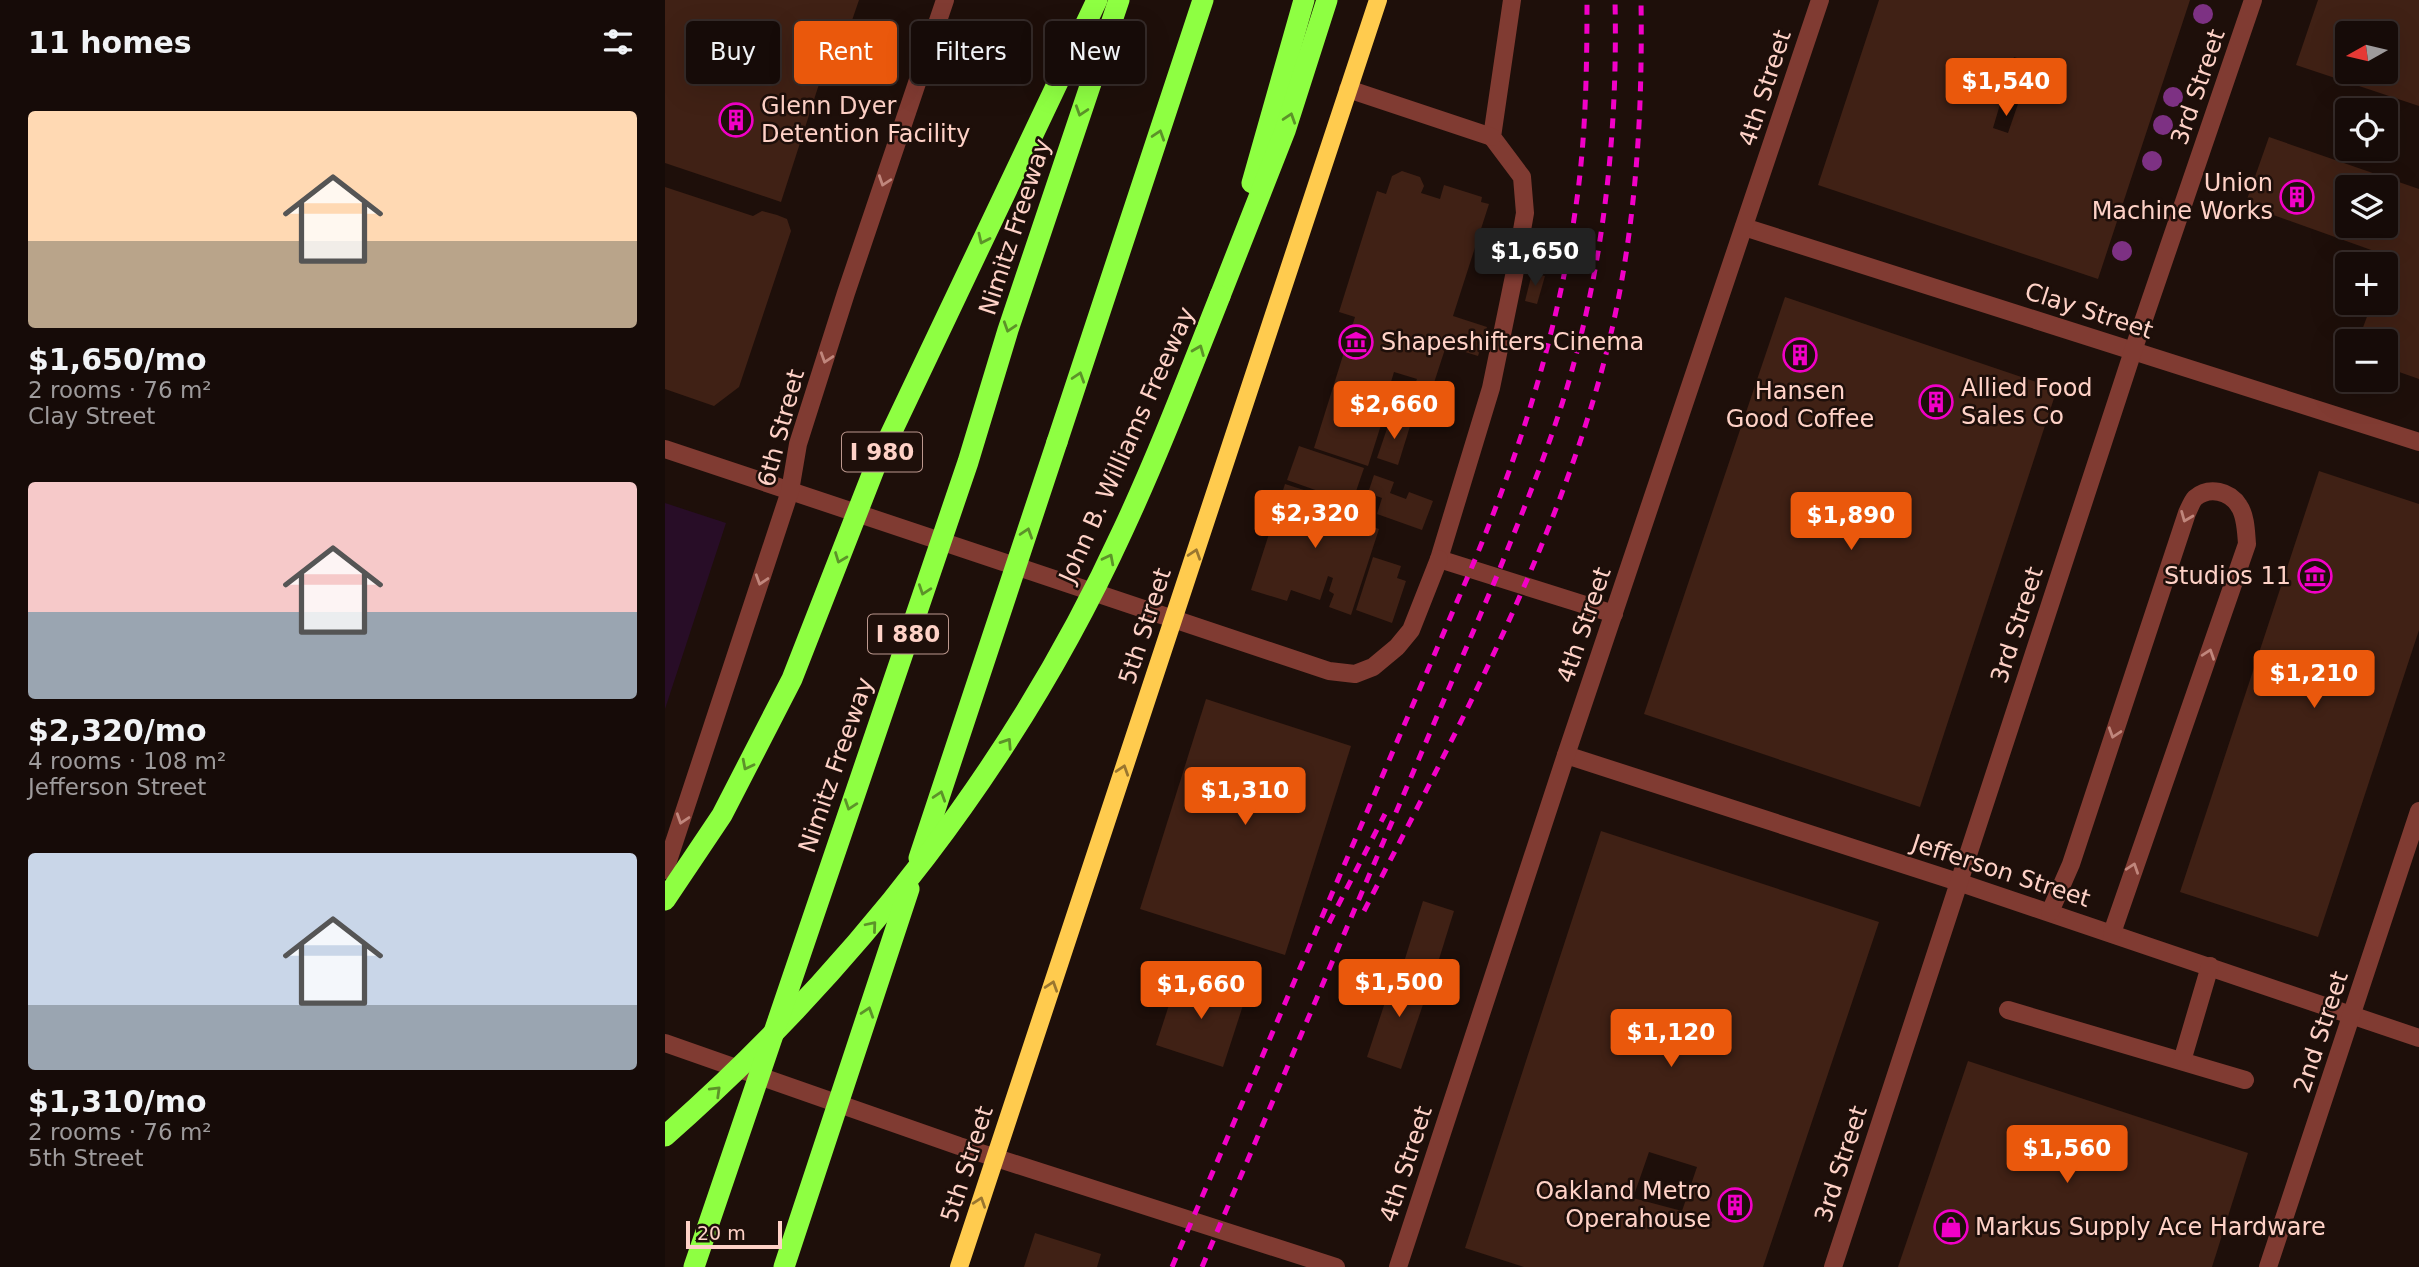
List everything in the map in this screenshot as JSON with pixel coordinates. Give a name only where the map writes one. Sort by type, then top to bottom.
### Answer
[{"type":"highway","name":"I 980","points":[[665,900],[722,815],[792,679],[875,467],[1097,0]]},
{"type":"highway","name":"Nimitz Freeway","points":[[694,1267],[968,463],[1008,330],[1119,0]]},
{"type":"highway","name":"I 880","points":[[784,1267],[1203,0]]},
{"type":"highway","points":[[1220,296],[1304,0]]},
{"type":"highway","points":[[1220,296],[1285,131],[1328,0]]},
{"type":"highway","name":"John B. Williams Freeway","points":[[665,1136],[739,1069],[807,1000],[903,889],[976,790],[1055,663],[1112,554],[1151,468],[1220,296]]},
{"type":"highway","points":[[796,1267],[846,1076]]},
{"type":"main road","name":"5th Street","points":[[959,1267],[1378,0]]},
{"type":"street","name":"6th Street","points":[[665,870],[790,491],[798,444],[846,293],[945,0]]},
{"type":"street","points":[[1492,137],[1512,0]]},
{"type":"street","name":"4th Street","points":[[1398,1267],[1566,755],[1820,0]]},
{"type":"street","name":"3rd Street","points":[[1833,1267],[2133,351],[2253,0]]},
{"type":"street","points":[[665,449],[1329,671],[1355,674],[1373,667],[1397,647],[1411,630],[1439,559],[1491,388],[1525,214],[1522,177],[1492,137],[1348,89]]},
{"type":"street","name":"Clay Street","points":[[1744,227],[2419,442]]},
{"type":"street","points":[[2050,912],[2071,864],[2187,513],[2195,499],[2209,491],[2222,491],[2239,506],[2246,527],[2247,544],[2112,933]]},
{"type":"street","points":[[1439,559],[1614,614]]},
{"type":"street","name":"Jefferson Street","points":[[1566,755],[2050,912],[2419,1038]]},
{"type":"street","name":"2nd Street","points":[[2268,1267],[2419,811]]},
{"type":"street","points":[[2182,1061],[2210,966]]},
{"type":"street","points":[[2008,1010],[2245,1080]]},
{"type":"street","points":[[665,1043],[995,1157],[1336,1267]]},
{"type":"shaded area","points":[[665,503],[726,523],[665,709]]},
{"type":"building","name":"Glenn Dyer Detention Facility","points":[[665,0],[859,0],[852,21],[794,21],[794,84],[819,84],[781,202],[665,163]]},
{"type":"building","points":[[1879,0],[2190,0],[2098,279],[1818,185]],"holes":[[[2014,57],[2032,63],[2008,133],[1993,128]]]},
{"type":"building","points":[[2318,0],[2419,0],[2419,106],[2353,84],[2398,84],[2398,21],[2335,21],[2335,78],[2296,65]]},
{"type":"building","name":"Union Machine Works","points":[[2269,137],[2379,175],[2335,175],[2335,237],[2245,205]]},
{"type":"building","points":[[1402,171],[1420,177],[1424,186],[1421,193],[1440,199],[1444,185],[1482,197],[1481,202],[1489,204],[1453,316],[1487,327],[1478,356],[1446,346],[1432,389],[1415,384],[1417,379],[1394,372],[1384,405],[1387,406],[1368,466],[1314,448],[1355,317],[1339,312],[1377,191],[1386,194],[1392,176]]},
{"type":"building","name":"Union Machine Works","points":[[2398,182],[2419,189],[2419,379],[2398,372],[2398,329],[2362,329],[2368,315],[2398,315],[2398,252],[2377,252],[2338,238],[2398,238]]},
{"type":"building","points":[[665,187],[753,216],[762,211],[777,215],[787,219],[791,231],[739,387],[714,406],[665,389]]},
{"type":"building","points":[[1532,273],[1545,276],[1537,304],[1525,301]]},
{"type":"building","points":[[1785,297],[2057,389],[1920,807],[1644,714]]},
{"type":"building","points":[[1391,417],[1411,423],[1398,465],[1377,458]]},
{"type":"building","points":[[1299,446],[1364,468],[1352,503],[1287,480]]},
{"type":"building","points":[[2319,471],[2419,504],[2419,630],[2318,937],[2180,892]]},
{"type":"building","points":[[1374,475],[1394,482],[1390,493],[1406,499],[1409,492],[1433,501],[1422,530],[1377,514],[1382,498],[1368,493]]},
{"type":"building","points":[[1285,484],[1351,505],[1347,518],[1379,529],[1351,615],[1329,607],[1334,594],[1329,591],[1333,578],[1328,576],[1320,600],[1291,590],[1287,601],[1251,590]]},
{"type":"building","points":[[1373,557],[1401,566],[1397,578],[1406,581],[1392,623],[1356,610]]},
{"type":"building","points":[[1206,699],[1351,746],[1285,955],[1140,909]]},
{"type":"building","points":[[1601,831],[1879,922],[1763,1267],[1524,1267],[1465,1248]],"holes":[[[1649,1152],[1697,1167],[1682,1211],[1633,1198]]]},
{"type":"building","points":[[1423,901],[1454,911],[1435,972],[1404,962]]},
{"type":"building","points":[[1396,969],[1431,981],[1401,1069],[1367,1057]]},
{"type":"building","points":[[1179,974],[1246,996],[1223,1067],[1156,1045]]},
{"type":"building","points":[[1968,1061],[2248,1153],[2212,1267],[1898,1267]]},
{"type":"building","points":[[1035,1233],[1101,1254],[1097,1267],[1024,1267]]},
{"type":"railway","points":[[1172,1267],[1471,569],[1523,431],[1550,336],[1571,240],[1583,144],[1587,0]]},
{"type":"railway","points":[[1202,1267],[1496,578],[1562,404],[1588,305],[1605,204],[1614,102],[1615,0]]},
{"type":"railway","points":[[1364,911],[1463,718],[1524,587],[1576,453],[1598,384],[1620,289],[1634,194],[1640,97],[1641,0]]},
{"type":"railway","points":[[1329,923],[1385,814]]},
{"type":"place","name":"Glenn Dyer Detention Facility","points":[[736,120]]},
{"type":"place","name":"Union Machine Works","points":[[2297,197]]},
{"type":"place","name":"Shapeshifters Cinema","points":[[1356,342]]},
{"type":"place","name":"Hansen Good Coffee","points":[[1800,355]]},
{"type":"place","name":"Allied Food Sales Co","points":[[1936,402]]},
{"type":"place","name":"Studios 11","points":[[2315,576]]},
{"type":"place","name":"Oakland Metro Operahouse","points":[[1735,1205]]},
{"type":"place","name":"Markus Supply Ace Hardware","points":[[1951,1227]]}]
